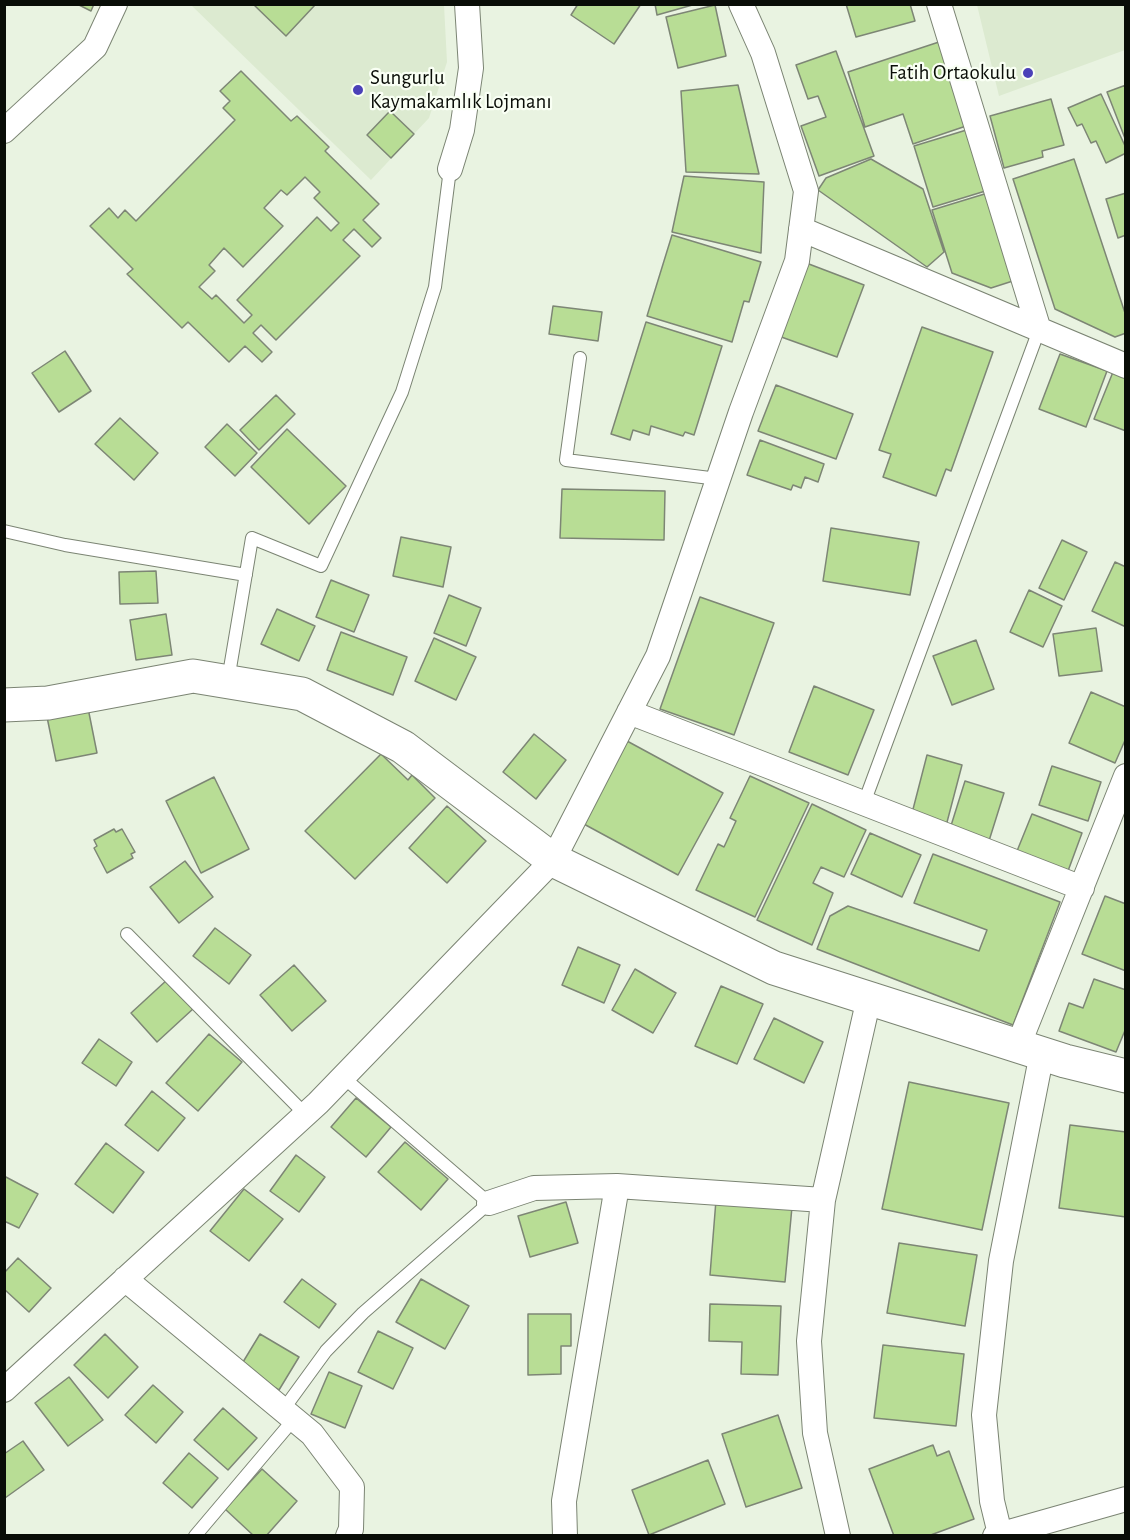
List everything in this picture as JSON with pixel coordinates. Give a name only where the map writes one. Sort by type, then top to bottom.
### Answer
[{"type":"street","points":[[4,131],[95,47],[115,4]]},
{"type":"street","points":[[450,169],[462,130],[471,68],[466,4]]},
{"type":"street","points":[[4,1390],[305,1114],[553,860],[658,656],[718,479],[797,261],[806,191],[763,53],[741,4]]},
{"type":"street","points":[[939,4],[1040,330]]},
{"type":"street","points":[[801,230],[1125,366]]},
{"type":"street","points":[[4,705],[48,703],[193,676],[302,694],[403,747],[553,860],[774,968],[1030,1049],[1125,1076]]},
{"type":"street","points":[[629,712],[1082,888]]},
{"type":"street","points":[[1125,776],[1082,888],[1030,1049],[1001,1261],[984,1415],[997,1535],[1125,1499]]},
{"type":"street","points":[[838,1536],[815,1433],[809,1341],[823,1200],[869,998]]},
{"type":"street","points":[[489,1203],[534,1188],[617,1186],[823,1200]]},
{"type":"street","points":[[566,1536],[564,1501],[617,1186]]},
{"type":"street","points":[[125,1279],[312,1434],[352,1487],[351,1529],[348,1536]]},
{"type":"lane","points":[[228,681],[252,538],[321,566],[402,392],[435,286],[450,169]]},
{"type":"lane","points":[[864,803],[1040,330]]},
{"type":"lane","points":[[580,358],[566,460],[718,479]]},
{"type":"lane","points":[[4,531],[65,545],[246,575]]},
{"type":"lane","points":[[127,934],[305,1114]]},
{"type":"lane","points":[[195,1536],[288,1415],[326,1352],[363,1313],[489,1203],[343,1077]]},
{"type":"shaded area","name":"Sungurlu Kaymakamlık Lojmanı","points":[[191,5],[444,5],[447,62],[429,118],[371,180]]},
{"type":"shaded area","name":"Fatih Ortaokulu","points":[[977,5],[1125,5],[1125,50],[999,96]]},
{"type":"building","points":[[77,4],[94,4],[91,11]]},
{"type":"building","points":[[253,4],[313,4],[315,5],[286,36]]},
{"type":"building","points":[[578,4],[641,4],[614,44],[571,15]]},
{"type":"building","points":[[655,4],[696,4],[657,15]]},
{"type":"building","points":[[846,4],[910,4],[915,21],[856,37]]},
{"type":"building","points":[[715,5],[726,56],[678,68],[666,17]]},
{"type":"building","points":[[945,40],[972,124],[913,144],[903,114],[865,127],[848,72]]},
{"type":"building","points":[[836,51],[874,156],[819,176],[801,126],[826,117],[818,96],[808,99],[796,65]]},
{"type":"building","points":[[241,71],[291,121],[297,116],[329,147],[325,151],[379,204],[363,220],[381,238],[372,247],[354,229],[343,240],[360,256],[276,340],[261,325],[253,333],[272,352],[262,362],[245,346],[229,362],[188,322],[182,328],[127,274],[133,269],[90,226],[109,208],[118,218],[125,210],[136,221],[235,120],[223,108],[230,101],[220,91]],"holes":[[[305,177],[320,192],[314,198],[339,223],[331,231],[317,217],[237,300],[252,315],[244,323],[216,295],[212,299],[199,287],[215,271],[209,265],[224,248],[243,267],[283,226],[264,208],[281,190],[287,195]]]},
{"type":"building","points":[[738,85],[759,174],[686,172],[681,91]]},
{"type":"building","points":[[1126,85],[1126,141],[1107,92]]},
{"type":"building","points":[[1101,94],[1126,148],[1126,153],[1106,163],[1096,141],[1091,143],[1082,124],[1077,126],[1068,108]]},
{"type":"building","points":[[1051,99],[1064,145],[1042,151],[1043,157],[1004,168],[990,116]]},
{"type":"building","points":[[390,111],[414,134],[391,158],[367,135]]},
{"type":"building","points":[[973,128],[992,189],[933,207],[914,146]]},
{"type":"building","points":[[871,159],[923,189],[944,252],[927,267],[818,190],[826,178]]},
{"type":"building","points":[[1074,159],[1126,316],[1126,333],[1115,337],[1055,309],[1013,179]]},
{"type":"building","points":[[684,176],[764,182],[761,253],[672,232]]},
{"type":"building","points":[[991,192],[1019,279],[991,288],[952,273],[932,210]]},
{"type":"building","points":[[1126,193],[1126,235],[1118,238],[1106,199]]},
{"type":"building","points":[[672,235],[761,262],[749,302],[744,301],[732,342],[647,316]]},
{"type":"building","points":[[801,261],[864,285],[837,357],[773,334]]},
{"type":"building","points":[[553,306],[602,312],[598,341],[549,334]]},
{"type":"building","points":[[646,322],[722,346],[694,435],[685,432],[683,436],[651,426],[649,435],[633,430],[630,440],[611,434]]},
{"type":"building","points":[[922,327],[993,352],[951,471],[946,469],[936,496],[883,477],[891,454],[879,450]]},
{"type":"building","points":[[65,351],[91,391],[59,412],[32,373]]},
{"type":"building","points":[[1060,354],[1107,371],[1086,427],[1039,409]]},
{"type":"building","points":[[1113,372],[1126,376],[1126,431],[1094,419]]},
{"type":"building","points":[[776,385],[853,414],[836,459],[758,431]]},
{"type":"building","points":[[276,395],[295,414],[259,450],[240,430]]},
{"type":"building","points":[[120,418],[158,453],[134,480],[95,444]]},
{"type":"building","points":[[227,424],[257,453],[235,476],[205,447]]},
{"type":"building","points":[[287,429],[346,486],[309,524],[251,467]]},
{"type":"building","points":[[760,440],[824,464],[818,482],[805,477],[801,488],[793,485],[791,490],[747,475]]},
{"type":"building","points":[[562,489],[665,491],[664,540],[560,538]]},
{"type":"building","points":[[831,528],[919,542],[910,595],[823,581]]},
{"type":"building","points":[[401,537],[451,547],[443,587],[393,576]]},
{"type":"building","points":[[1062,540],[1087,552],[1064,600],[1039,588]]},
{"type":"building","points":[[1115,562],[1126,567],[1126,627],[1092,611]]},
{"type":"building","points":[[156,571],[158,603],[120,604],[119,572]]},
{"type":"building","points":[[331,580],[369,595],[354,632],[316,617]]},
{"type":"building","points":[[1029,590],[1062,606],[1043,647],[1010,632]]},
{"type":"building","points":[[449,595],[481,608],[466,646],[434,633]]},
{"type":"building","points":[[700,597],[774,623],[734,735],[660,709]]},
{"type":"building","points":[[277,609],[315,626],[299,661],[261,644]]},
{"type":"building","points":[[166,614],[172,655],[136,660],[130,620]]},
{"type":"building","points":[[1096,628],[1102,671],[1059,676],[1053,634]]},
{"type":"building","points":[[341,632],[407,657],[393,695],[327,670]]},
{"type":"building","points":[[434,638],[476,657],[456,700],[415,681]]},
{"type":"building","points":[[976,640],[994,689],[952,705],[933,656]]},
{"type":"building","points":[[814,686],[874,710],[848,775],[789,752]]},
{"type":"building","points":[[1091,692],[1126,707],[1126,738],[1115,763],[1069,743]]},
{"type":"building","points":[[88,708],[97,753],[56,761],[47,717]]},
{"type":"building","points":[[534,734],[566,760],[536,799],[503,772]]},
{"type":"building","points":[[627,741],[723,793],[678,875],[582,823]]},
{"type":"building","points":[[381,754],[408,780],[412,775],[435,798],[355,879],[305,831]]},
{"type":"building","points":[[927,755],[962,765],[946,826],[911,817]]},
{"type":"building","points":[[1052,766],[1101,782],[1088,821],[1039,805]]},
{"type":"building","points":[[750,776],[809,803],[755,917],[696,890],[718,844],[724,847],[736,821],[730,818]]},
{"type":"building","points":[[214,777],[249,849],[201,873],[166,801]]},
{"type":"building","points":[[965,781],[1004,793],[988,844],[949,832]]},
{"type":"building","points":[[812,804],[866,830],[844,877],[821,867],[813,883],[833,893],[812,945],[757,920]]},
{"type":"building","points":[[447,806],[486,841],[447,883],[409,848]]},
{"type":"building","points":[[1032,814],[1082,833],[1068,871],[1017,851]]},
{"type":"building","points":[[114,829],[116,832],[122,829],[135,852],[131,854],[133,858],[107,873],[94,848],[97,846],[94,840]]},
{"type":"building","points":[[870,833],[921,855],[902,897],[851,874]]},
{"type":"building","points":[[933,854],[1060,902],[1013,1025],[817,949],[830,916],[848,906],[979,951],[987,930],[914,903]]},
{"type":"building","points":[[185,861],[213,897],[179,923],[150,887]]},
{"type":"building","points":[[1105,896],[1126,904],[1126,971],[1082,954]]},
{"type":"building","points":[[215,928],[251,955],[229,984],[193,956]]},
{"type":"building","points":[[578,947],[620,965],[604,1003],[562,985]]},
{"type":"building","points":[[294,965],[326,1001],[292,1031],[260,995]]},
{"type":"building","points":[[635,969],[676,993],[653,1033],[612,1010]]},
{"type":"building","points":[[168,979],[194,1008],[157,1042],[131,1013]]},
{"type":"building","points":[[1094,979],[1126,990],[1126,1028],[1116,1052],[1059,1031],[1069,1003],[1083,1008]]},
{"type":"building","points":[[721,986],[763,1004],[737,1064],[695,1046]]},
{"type":"building","points":[[774,1018],[823,1042],[804,1083],[754,1059]]},
{"type":"building","points":[[209,1034],[242,1062],[198,1111],[166,1083]]},
{"type":"building","points":[[99,1039],[132,1062],[116,1086],[82,1063]]},
{"type":"building","points":[[909,1082],[1009,1103],[982,1230],[882,1209]]},
{"type":"building","points":[[152,1091],[185,1118],[158,1151],[125,1125]]},
{"type":"building","points":[[356,1098],[391,1127],[366,1157],[331,1127]]},
{"type":"building","points":[[1070,1125],[1126,1132],[1126,1217],[1059,1208]]},
{"type":"building","points":[[405,1142],[448,1179],[421,1210],[378,1172]]},
{"type":"building","points":[[106,1143],[144,1172],[113,1213],[75,1184]]},
{"type":"building","points":[[296,1155],[325,1177],[299,1212],[270,1191]]},
{"type":"building","points":[[4,1176],[38,1194],[19,1228],[4,1221]]},
{"type":"building","points":[[244,1189],[283,1219],[249,1261],[210,1231]]},
{"type":"building","points":[[716,1200],[792,1207],[785,1282],[710,1275]]},
{"type":"building","points":[[566,1202],[578,1243],[530,1257],[518,1216]]},
{"type":"building","points":[[899,1243],[977,1255],[965,1326],[887,1313]]},
{"type":"building","points":[[18,1258],[51,1288],[29,1312],[4,1289],[4,1273]]},
{"type":"building","points":[[302,1279],[336,1304],[319,1328],[284,1302]]},
{"type":"building","points":[[421,1279],[469,1306],[445,1349],[396,1322]]},
{"type":"building","points":[[710,1304],[781,1306],[778,1375],[741,1374],[742,1342],[709,1341]]},
{"type":"building","points":[[528,1314],[571,1314],[571,1346],[561,1346],[561,1374],[528,1375]]},
{"type":"building","points":[[378,1331],[413,1348],[393,1389],[358,1372]]},
{"type":"building","points":[[105,1334],[138,1367],[108,1398],[74,1365]]},
{"type":"building","points":[[260,1334],[299,1357],[279,1390],[240,1367]]},
{"type":"building","points":[[883,1345],[964,1354],[956,1426],[874,1418]]},
{"type":"building","points":[[329,1372],[362,1386],[345,1428],[311,1414]]},
{"type":"building","points":[[69,1377],[103,1420],[68,1446],[35,1403]]},
{"type":"building","points":[[153,1385],[183,1412],[156,1443],[125,1415]]},
{"type":"building","points":[[223,1408],[257,1438],[228,1470],[194,1440]]},
{"type":"building","points":[[778,1415],[802,1488],[746,1507],[722,1434]]},
{"type":"building","points":[[23,1441],[44,1470],[5,1498],[4,1454]]},
{"type":"building","points":[[933,1445],[937,1456],[949,1451],[974,1519],[928,1536],[894,1536],[869,1469]]},
{"type":"building","points":[[189,1453],[218,1478],[192,1508],[163,1483]]},
{"type":"building","points":[[708,1460],[725,1504],[649,1535],[632,1490]]},
{"type":"building","points":[[262,1469],[297,1501],[266,1536],[254,1536],[225,1509]]},
{"type":"place","name":"Fatih Ortaokulu","points":[[1028,73]]},
{"type":"place","name":"Sungurlu Kaymakamlık Lojmanı","points":[[358,90]]}]
